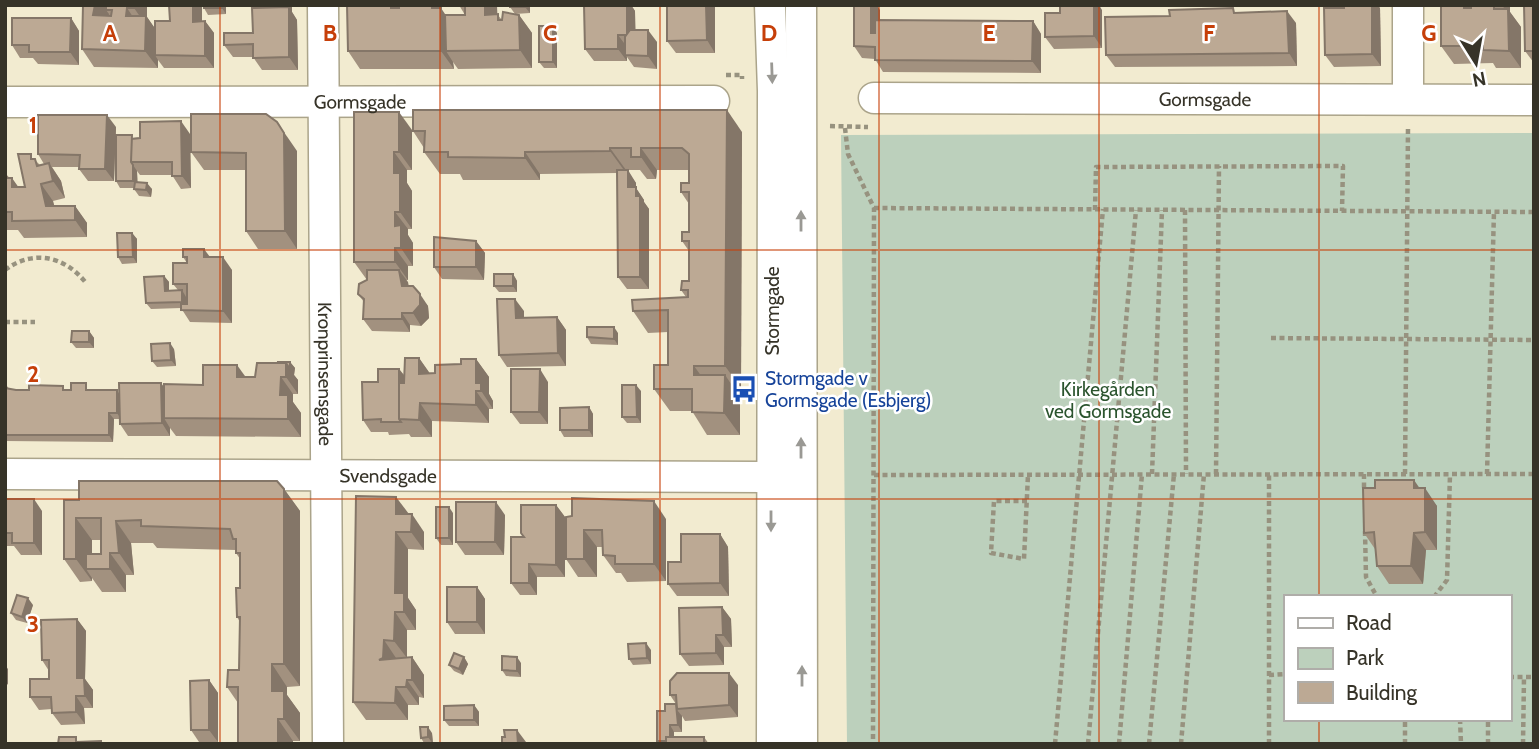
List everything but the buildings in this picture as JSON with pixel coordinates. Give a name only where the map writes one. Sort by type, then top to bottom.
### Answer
[{"type":"street","name":"Kronprinsensgade","points":[[323,5],[328,744]]},
{"type":"street","name":"Stormgade","points":[[770,5],[773,91],[770,477],[772,744]]},
{"type":"street","name":"Stormgade","points":[[801,5],[802,744]]},
{"type":"street","points":[[1408,5],[1408,99]]},
{"type":"street","name":"Gormsgade","points":[[874,98],[1534,100]]},
{"type":"street","name":"Gormsgade","points":[[5,102],[715,101]]},
{"type":"street","name":"Svendsgade","points":[[5,474],[770,477]]},
{"type":"path","points":[[1405,474],[1408,99]]},
{"type":"path","points":[[845,128],[848,155],[874,208],[873,744]]},
{"type":"path","points":[[1216,474],[1219,166]]},
{"type":"path","points":[[1095,210],[1096,167],[1343,166],[1342,211]]},
{"type":"path","points":[[874,208],[1534,212]]},
{"type":"path","points":[[1055,744],[1103,209]]},
{"type":"path","points":[[1088,744],[1136,210]]},
{"type":"path","points":[[1152,474],[1162,210]]},
{"type":"path","points":[[1185,210],[1186,474]]},
{"type":"path","points":[[1487,474],[1494,211]]},
{"type":"path","points":[[5,271],[34,257],[55,258],[77,271],[86,283]]},
{"type":"path","points":[[5,322],[35,322]]},
{"type":"path","points":[[1271,338],[1534,340]]},
{"type":"path","points":[[1119,744],[1142,474]]},
{"type":"path","points":[[1149,744],[1174,474]]},
{"type":"path","points":[[1181,744],[1204,474]]},
{"type":"path","points":[[1269,474],[1269,744]]},
{"type":"path","points":[[1364,474],[1364,499]]},
{"type":"path","points":[[1436,595],[1447,580],[1450,474]]},
{"type":"path","points":[[874,475],[1534,474]]},
{"type":"path","points":[[1027,501],[994,501],[991,553],[1024,559],[1027,501],[1028,475]]},
{"type":"path","points":[[1365,525],[1366,577],[1376,595]]},
{"type":"path","points":[[1269,675],[1284,674]]},
{"type":"path","points":[[1511,677],[1534,677]]},
{"type":"path","points":[[1523,744],[1524,677]]},
{"type":"path","points":[[1405,721],[1405,744]]},
{"type":"path","points":[[1460,721],[1461,744]]},
{"type":"path","points":[[1488,721],[1488,744]]},
{"type":"green space","name":"Kirkegården ved Gormsgade","points":[[1534,133],[1534,744],[847,744],[841,135]]},
{"type":"place","name":"Stormgade v Gormsgade (Esbjerg)","points":[[744,389]]}]
